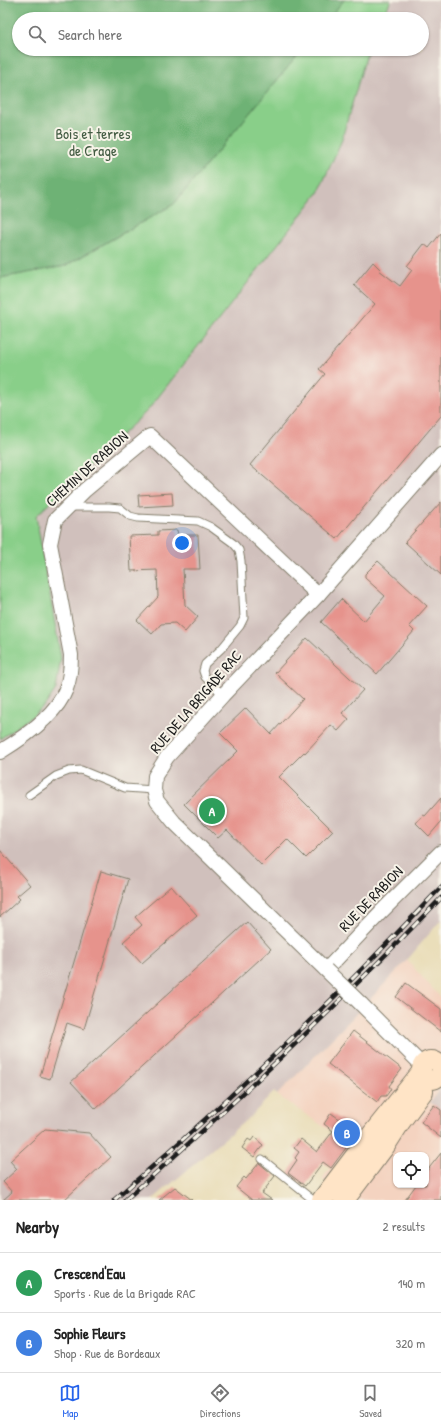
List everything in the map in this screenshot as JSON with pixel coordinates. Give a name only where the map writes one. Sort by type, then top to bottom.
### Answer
[{"type":"main road","points":[[322,1200],[393,1119],[433,1066]]},
{"type":"main road","points":[[344,1200],[384,1147],[393,1119]]},
{"type":"street","name":"CHEMIN DE RABION","points":[[0,752],[21,739],[58,706],[67,688],[71,655],[50,544],[55,520],[85,490],[150,436],[318,595]]},
{"type":"street","name":"RUE DE LA BRIGADE RAC","points":[[154,790],[155,776],[167,757],[223,695],[318,595],[441,455]]},
{"type":"street","points":[[154,790],[157,801],[174,822],[361,1004],[433,1066]]},
{"type":"street","name":"RUE DE RABION","points":[[326,970],[441,852]]},
{"type":"lane","points":[[68,507],[120,508],[130,516],[138,518],[198,521],[211,527],[233,543],[239,550],[244,618],[240,626],[221,649],[205,664],[203,671],[205,677],[223,695]]},
{"type":"lane","points":[[29,795],[56,776],[69,771],[81,770],[125,788],[154,790]]},
{"type":"lane","points":[[393,1119],[374,1145],[393,1119]]},
{"type":"lane","points":[[262,1159],[313,1200]]},
{"type":"shaded area","points":[[391,0],[441,0],[441,920],[407,960],[277,1095],[274,1092],[251,1116],[152,1200],[0,1200],[0,739],[34,715],[61,658],[36,516],[148,410],[246,285],[341,142],[366,56],[429,56],[429,12],[385,12]]},
{"type":"shaded area","points":[[407,960],[441,998],[441,1088],[430,1102],[441,1110],[441,1200],[350,1200],[322,1179],[348,1143],[277,1095]]},
{"type":"shaded area","points":[[441,1088],[441,1110],[430,1102]]},
{"type":"green space","name":"Bois et terres de Crage","points":[[0,0],[344,0],[334,12],[12,12],[12,56],[297,56],[174,204],[65,266],[0,278]]},
{"type":"green space","points":[[344,0],[391,0],[385,12],[334,12]]},
{"type":"green space","points":[[297,56],[366,56],[341,142],[318,193],[148,410],[36,516],[61,658],[56,689],[46,704],[34,715],[0,739],[0,278],[65,266],[174,204]]},
{"type":"building","points":[[441,233],[441,416],[337,539],[250,465],[325,374],[319,369],[375,304],[354,285],[373,262],[380,269],[379,270],[400,286],[412,270],[407,266],[424,244],[429,248]]},
{"type":"building","points":[[172,493],[173,505],[139,507],[138,495]]},
{"type":"building","points":[[441,502],[441,575],[405,542]]},
{"type":"building","points":[[177,530],[178,535],[198,535],[200,569],[183,569],[185,605],[198,617],[185,632],[175,623],[161,624],[152,634],[137,620],[158,597],[157,570],[131,571],[129,536],[158,535],[158,531]]},
{"type":"building","points":[[378,561],[427,606],[409,626],[414,631],[377,674],[321,622],[341,599],[364,621],[385,596],[365,578],[365,574]]},
{"type":"building","points":[[307,638],[363,690],[342,713],[349,719],[338,731],[331,725],[305,753],[304,752],[279,777],[333,831],[306,858],[287,839],[261,865],[227,830],[218,838],[184,804],[238,751],[220,733],[246,708],[271,734],[303,699],[275,673]]},
{"type":"building","points":[[441,798],[441,822],[429,836],[416,823],[423,815],[425,816]]},
{"type":"building","points":[[0,850],[30,885],[17,896],[20,899],[0,917]]},
{"type":"building","points":[[101,871],[128,879],[84,1029],[67,1023],[50,1079],[40,1076]]},
{"type":"building","points":[[171,886],[197,915],[142,963],[123,942],[142,925],[135,917]]},
{"type":"building","points":[[247,922],[271,949],[96,1109],[71,1082]]},
{"type":"building","points":[[406,983],[441,1009],[441,1032],[396,997]]},
{"type":"building","points":[[353,1031],[402,1069],[389,1086],[391,1089],[386,1096],[381,1096],[377,1102],[328,1064]]},
{"type":"building","points":[[434,1105],[441,1110],[441,1138],[421,1122]]},
{"type":"building","points":[[331,1113],[358,1132],[331,1168],[323,1162],[305,1186],[288,1173],[297,1160],[295,1158],[299,1152],[294,1148],[301,1139],[317,1152],[333,1131],[324,1124]]},
{"type":"building","points":[[45,1129],[89,1133],[111,1157],[64,1200],[3,1200],[12,1192],[3,1182],[17,1169],[10,1161]]},
{"type":"building","points":[[254,1137],[263,1145],[254,1157],[242,1148],[248,1139],[251,1141]]},
{"type":"building","points":[[441,1153],[441,1200],[405,1200],[414,1188],[429,1188],[429,1168]]},
{"type":"building","points":[[259,1163],[275,1176],[262,1193],[272,1200],[252,1200],[236,1187],[244,1177],[246,1179]]},
{"type":"building","points":[[175,1187],[192,1200],[159,1200]]},
{"type":"railway","points":[[114,1200],[157,1163],[282,1048],[362,969],[441,887]]},
{"type":"railway","points":[[125,1200],[247,1090],[364,976],[441,898]]},
{"type":"place","name":"Crescend'Eau","points":[[212,811]]},
{"type":"place","name":"Sophie Fleurs","points":[[347,1133]]}]
